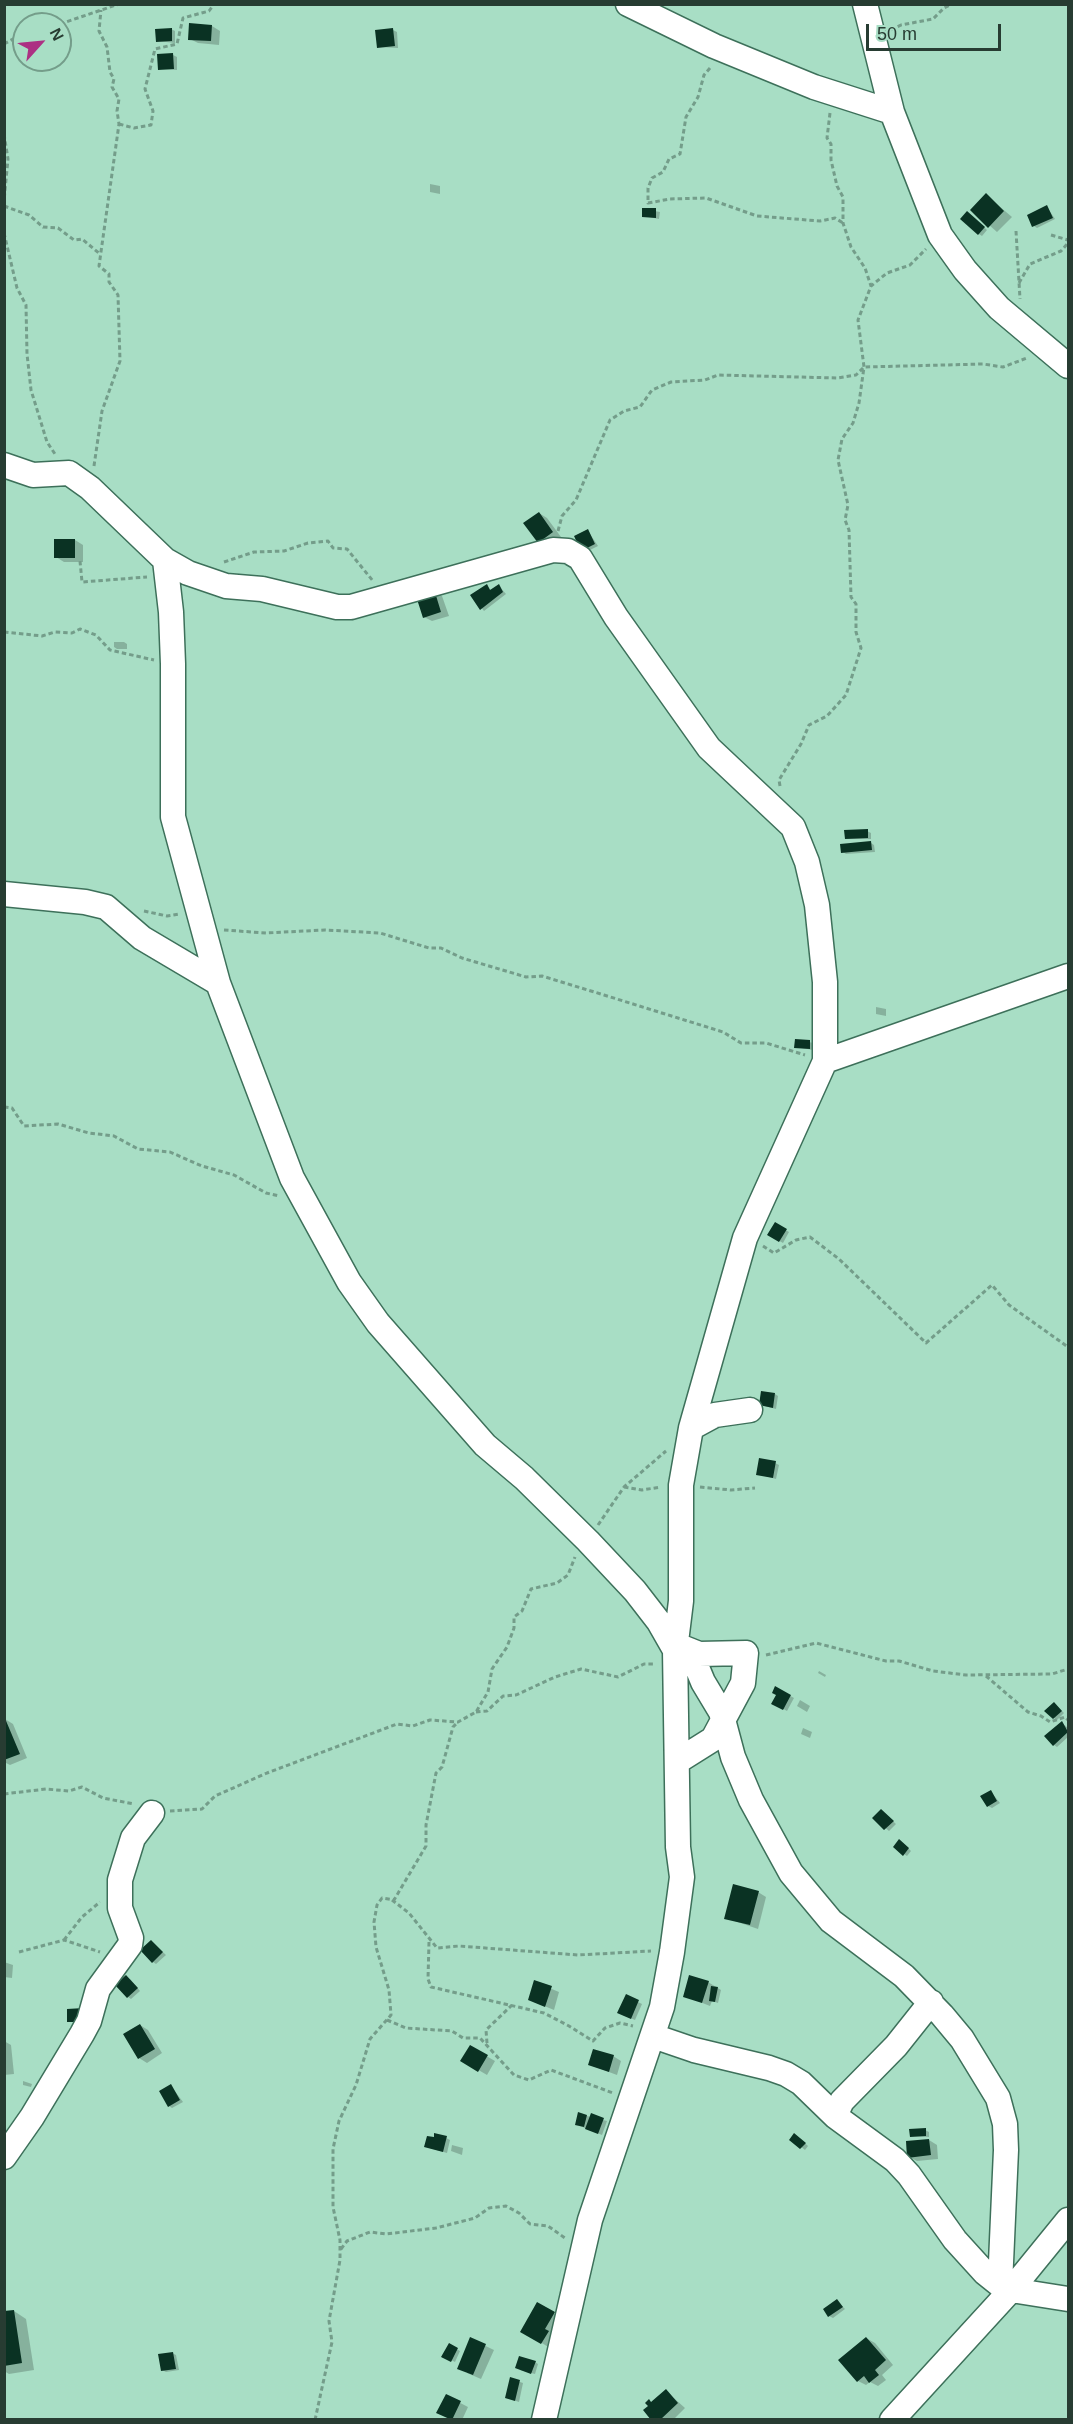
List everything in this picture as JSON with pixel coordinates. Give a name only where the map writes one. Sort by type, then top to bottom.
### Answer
[{"type":"street","points":[[628,4],[714,45],[833,93],[892,112]]},
{"type":"street","points":[[865,4],[892,112],[940,235],[965,270],[999,308],[1068,366]]},
{"type":"street","points":[[4,465],[33,475],[69,473],[90,488],[167,567],[226,586],[262,589],[336,607],[351,607],[553,550],[568,551],[580,558],[616,617],[709,748],[793,827],[807,862],[817,905],[825,982],[825,1061],[745,1238],[691,1428],[681,1485],[678,1847],[682,1877],[672,1952],[662,2007],[585,2241],[544,2420]]},
{"type":"street","points":[[167,567],[173,664],[173,817],[218,983],[304,1202],[349,1282],[378,1323],[485,1445],[524,1478],[588,1541],[659,1622],[723,1721],[733,1756],[751,1800],[797,1882],[831,1921],[884,1959],[931,2002],[976,2061],[998,2098],[1005,2124],[1006,2288]]},
{"type":"street","points":[[4,894],[85,902],[106,907],[142,938],[218,983]]},
{"type":"street","points":[[825,1061],[1068,976]]},
{"type":"street","points":[[691,1428],[715,1415],[750,1410]]},
{"type":"street","points":[[678,1761],[709,1744],[743,1683],[746,1653],[679,1653]]},
{"type":"street","points":[[4,2157],[32,2118],[82,2034],[89,2021],[98,1989],[131,1938],[123,1919],[118,1896],[128,1848],[140,1826],[152,1813]]},
{"type":"street","points":[[835,2115],[843,2101],[896,2046],[931,2002]]},
{"type":"street","points":[[654,2032],[694,2050],[786,2074],[801,2083],[835,2115],[895,2160],[909,2175],[955,2240],[985,2273],[1006,2288],[1068,2299]]},
{"type":"street","points":[[892,2420],[1068,2220]]},
{"type":"path","points":[[72,20],[118,4]]},
{"type":"path","points":[[119,124],[134,128],[151,125],[153,111],[145,89],[155,49],[177,44],[183,18],[209,11],[214,4]]},
{"type":"path","points":[[873,38],[901,25],[933,19],[944,8],[952,4]]},
{"type":"path","points":[[90,488],[102,411],[120,361],[118,295],[109,282],[109,273],[99,266],[105,237],[104,220],[114,174],[119,124],[117,111],[119,99],[112,87],[114,79],[110,72],[107,47],[99,31],[101,10]]},
{"type":"path","points":[[714,45],[713,61],[704,75],[698,97],[691,105],[682,129],[680,154],[669,159],[663,172],[652,178],[648,188],[648,203],[670,199],[706,198],[757,216],[820,221],[834,218],[843,223]]},
{"type":"path","points":[[833,93],[827,138],[831,144],[831,160],[843,197],[843,223],[851,247],[865,268],[871,286]]},
{"type":"path","points":[[4,134],[8,159],[4,201]]},
{"type":"path","points":[[4,206],[29,215],[43,227],[58,228],[74,240],[82,239],[100,254]]},
{"type":"path","points":[[1016,231],[1018,285],[1024,328]]},
{"type":"path","points":[[4,233],[17,288],[26,304],[27,354],[37,416],[47,442],[69,473]]},
{"type":"path","points":[[781,794],[779,780],[801,744],[809,725],[827,716],[846,695],[861,648],[856,632],[856,604],[850,597],[849,530],[845,520],[848,505],[838,460],[842,439],[853,423],[859,403],[864,367],[858,320],[871,286],[887,273],[910,265],[940,235]]},
{"type":"path","points":[[1018,285],[1030,264],[1061,251],[1068,241],[1051,235]]},
{"type":"path","points":[[553,550],[562,516],[576,500],[610,420],[624,411],[640,406],[652,390],[671,382],[705,380],[718,375],[838,378],[856,375],[864,367],[983,364],[1003,367],[1050,350]]},
{"type":"path","points":[[219,564],[254,552],[284,551],[308,543],[328,542],[333,548],[347,549],[368,572],[374,583]]},
{"type":"path","points":[[80,561],[82,582],[167,567]]},
{"type":"path","points":[[4,632],[42,636],[55,632],[72,633],[80,629],[96,634],[110,650],[173,664]]},
{"type":"path","points":[[106,907],[167,916],[214,929],[266,933],[325,930],[380,933],[429,948],[441,948],[526,977],[542,976],[723,1032],[741,1043],[765,1043],[825,1061]]},
{"type":"path","points":[[4,1107],[12,1108],[24,1125],[58,1124],[89,1133],[114,1136],[138,1149],[170,1152],[202,1166],[234,1175],[266,1192],[304,1202]]},
{"type":"path","points":[[745,1238],[774,1253],[796,1240],[810,1236],[839,1259],[926,1343],[992,1285],[1009,1305],[1068,1347]]},
{"type":"path","points":[[476,1712],[488,1692],[492,1669],[507,1647],[514,1628],[514,1617],[522,1611],[531,1589],[557,1583],[568,1575],[572,1561],[624,1487],[691,1428]]},
{"type":"path","points":[[624,1487],[642,1490],[681,1485],[731,1490],[755,1488]]},
{"type":"path","points":[[746,1653],[769,1655],[794,1646],[816,1643],[933,1671],[985,1675],[1052,1674],[1068,1669]]},
{"type":"path","points":[[315,2420],[332,2342],[329,2321],[340,2250],[332,2196],[333,2149],[339,2121],[356,2085],[370,2039],[391,2015],[389,1990],[378,1961],[374,1922],[377,1905],[382,1898],[388,1897],[394,1900],[426,1846],[426,1825],[436,1773],[448,1751],[453,1728],[458,1722],[476,1712],[487,1711],[503,1696],[516,1695],[555,1677],[582,1669],[618,1677],[679,1653]]},
{"type":"path","points":[[985,1675],[1028,1712],[1050,1722],[1065,1717],[1068,1720]]},
{"type":"path","points":[[4,1796],[46,1789],[69,1791],[82,1787],[103,1798],[147,1807],[152,1813],[202,1809],[215,1796],[267,1773],[397,1724],[413,1726],[430,1720],[458,1722]]},
{"type":"path","points":[[64,1940],[98,1902],[118,1896]]},
{"type":"path","points":[[388,1897],[402,1906],[437,1948],[459,1946],[557,1954],[672,1952]]},
{"type":"path","points":[[19,1952],[64,1940],[112,1954],[125,1950]]},
{"type":"path","points":[[429,1940],[428,1979],[431,1987],[543,2013],[569,2025],[593,2042],[605,2028],[620,2023],[654,2032]]},
{"type":"path","points":[[487,2045],[486,2030],[512,2005]]},
{"type":"path","points":[[387,2020],[406,2028],[452,2031],[463,2038],[480,2038],[514,2075],[529,2080],[551,2070],[602,2091],[633,2099]]},
{"type":"path","points":[[340,2250],[347,2241],[370,2232],[386,2234],[436,2228],[475,2218],[489,2208],[506,2206],[519,2212],[530,2224],[548,2226],[573,2243],[585,2241]]},
{"type":"building","points":[[189,23],[212,25],[211,41],[188,40]]},
{"type":"building","points":[[172,28],[172,41],[156,42],[155,29]]},
{"type":"building","points":[[393,28],[395,46],[377,48],[375,30]]},
{"type":"building","points":[[173,53],[174,69],[158,70],[157,54]]},
{"type":"building","points":[[986,193],[1004,211],[988,228],[970,210]]},
{"type":"building","points":[[1047,205],[1053,218],[1032,227],[1027,215]]},
{"type":"building","points":[[642,208],[656,208],[656,218],[642,217]]},
{"type":"building","points":[[967,211],[985,227],[978,235],[960,219]]},
{"type":"building","points":[[539,512],[553,532],[538,543],[523,523]]},
{"type":"building","points":[[588,529],[595,544],[581,551],[574,536]]},
{"type":"building","points":[[54,539],[75,539],[75,558],[54,558]]},
{"type":"building","points":[[487,584],[490,590],[499,584],[503,592],[480,610],[470,595]]},
{"type":"building","points":[[434,589],[441,612],[423,618],[416,596]]},
{"type":"building","points":[[868,829],[868,838],[845,839],[844,830]]},
{"type":"building","points":[[871,841],[872,850],[841,853],[840,844]]},
{"type":"building","points":[[795,1039],[810,1040],[810,1049],[794,1048]]},
{"type":"building","points":[[775,1222],[787,1229],[779,1242],[767,1235]]},
{"type":"building","points":[[761,1391],[775,1393],[773,1408],[759,1405]]},
{"type":"building","points":[[759,1458],[776,1461],[773,1478],[756,1475]]},
{"type":"building","points":[[775,1686],[791,1695],[783,1710],[771,1704],[776,1695],[772,1693]]},
{"type":"building","points":[[1054,1702],[1062,1711],[1053,1719],[1044,1711]]},
{"type":"building","points":[[4,1716],[20,1754],[4,1760]]},
{"type":"building","points":[[1062,1721],[1068,1732],[1053,1746],[1044,1736]]},
{"type":"building","points":[[991,1790],[997,1801],[987,1807],[980,1796]]},
{"type":"building","points":[[881,1809],[894,1821],[884,1830],[872,1818]]},
{"type":"building","points":[[899,1839],[909,1848],[903,1856],[893,1847]]},
{"type":"building","points":[[733,1884],[759,1891],[750,1925],[724,1919]]},
{"type":"building","points":[[151,1940],[163,1952],[152,1963],[140,1950]]},
{"type":"building","points":[[126,1975],[138,1988],[127,1998],[115,1985]]},
{"type":"building","points":[[689,1975],[709,1981],[702,2003],[683,1997]]},
{"type":"building","points":[[534,1980],[552,1986],[545,2007],[528,2000]]},
{"type":"building","points":[[711,1986],[718,1987],[715,2002],[709,2001]]},
{"type":"building","points":[[626,1994],[639,2000],[631,2019],[617,2013]]},
{"type":"building","points":[[84,2008],[84,2022],[67,2022],[67,2009]]},
{"type":"building","points":[[140,2024],[155,2049],[138,2059],[123,2034]]},
{"type":"building","points":[[470,2045],[488,2055],[478,2072],[460,2061]]},
{"type":"building","points":[[593,2049],[614,2055],[609,2072],[588,2065]]},
{"type":"building","points":[[171,2084],[180,2100],[168,2107],[159,2091]]},
{"type":"building","points":[[578,2112],[587,2115],[584,2127],[575,2125]]},
{"type":"building","points":[[591,2113],[604,2118],[598,2134],[585,2129]]},
{"type":"building","points":[[926,2128],[926,2136],[910,2137],[909,2129]]},
{"type":"building","points":[[434,2133],[447,2136],[443,2152],[424,2147],[427,2136],[434,2137]]},
{"type":"building","points":[[794,2133],[806,2143],[800,2149],[789,2140]]},
{"type":"building","points":[[929,2139],[931,2155],[907,2158],[906,2141]]},
{"type":"building","points":[[837,2299],[843,2307],[828,2317],[823,2309]]},
{"type":"building","points":[[537,2302],[555,2312],[545,2329],[549,2331],[541,2344],[520,2332]]},
{"type":"building","points":[[14,2310],[22,2363],[4,2366],[4,2311]]},
{"type":"building","points":[[470,2337],[486,2344],[473,2375],[457,2369]]},
{"type":"building","points":[[866,2337],[886,2360],[875,2370],[879,2375],[869,2383],[864,2376],[857,2382],[838,2360]]},
{"type":"building","points":[[449,2343],[458,2348],[451,2362],[441,2357]]},
{"type":"building","points":[[173,2352],[176,2369],[161,2371],[158,2354]]},
{"type":"building","points":[[519,2356],[536,2361],[531,2374],[515,2368]]},
{"type":"building","points":[[510,2377],[520,2380],[515,2401],[505,2398]]},
{"type":"building","points":[[666,2389],[678,2403],[660,2420],[651,2420],[643,2410],[648,2406],[645,2403],[649,2399],[651,2402]]},
{"type":"building","points":[[446,2394],[461,2401],[452,2420],[436,2413]]}]
